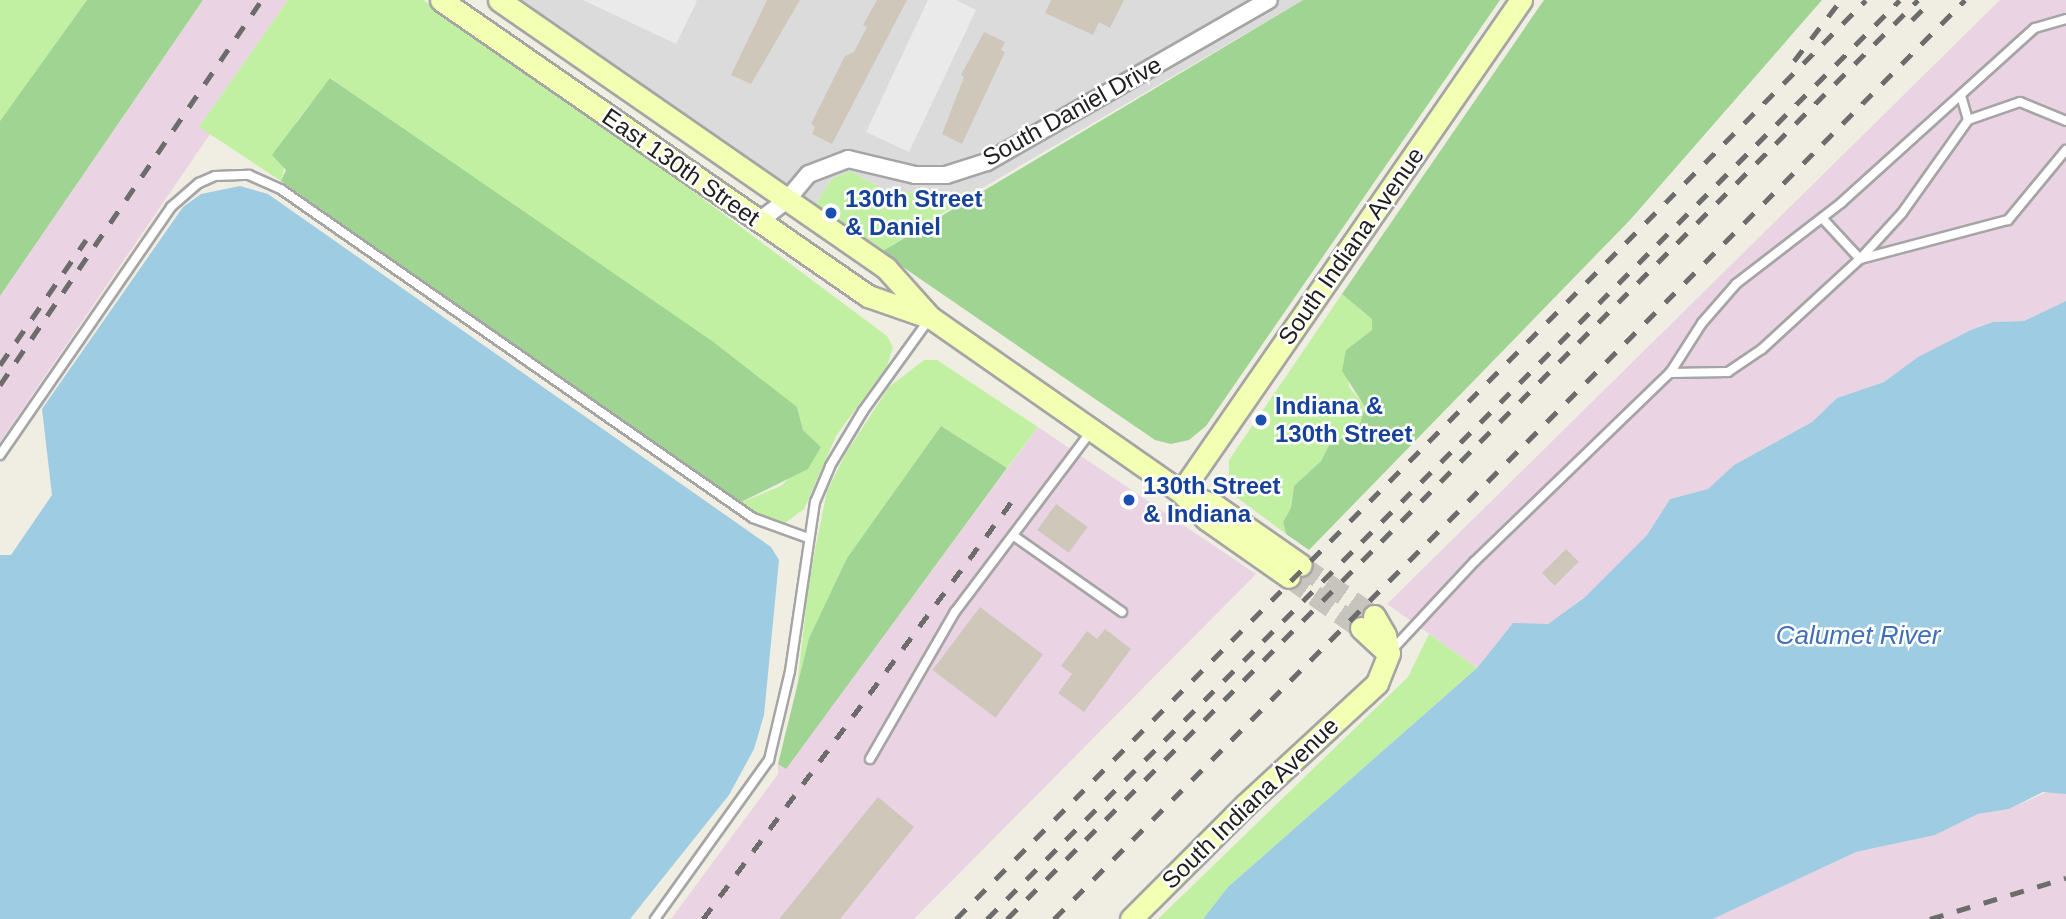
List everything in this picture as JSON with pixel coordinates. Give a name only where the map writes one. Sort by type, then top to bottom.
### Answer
[{"type":"main road","name":"East 130th Street","points":[[441,0],[868,296],[930,317]]},
{"type":"main road","name":"East 130th Street","points":[[499,0],[886,268],[930,317],[1181,492],[1216,506],[1295,571]]},
{"type":"main road","name":"South Indiana Avenue","points":[[1181,492],[1521,0]]},
{"type":"main road","points":[[1367,622],[1385,635],[1389,653]]},
{"type":"main road","name":"South Indiana Avenue","points":[[1132,919],[1245,805],[1377,683],[1389,653]]},
{"type":"street","name":"South Daniel Drive","points":[[759,221],[786,201],[809,174],[848,159],[915,175],[946,175],[987,162],[1269,0]]},
{"type":"lane","points":[[1389,653],[1475,561],[1670,373],[1702,323],[1736,284],[1822,218],[2035,28],[2066,19]]},
{"type":"lane","points":[[1961,95],[1968,120]]},
{"type":"lane","points":[[1670,373],[1728,372],[1762,349],[1860,259],[1902,213],[1968,120],[2020,102],[2066,121]]},
{"type":"lane","points":[[1860,259],[2008,220],[2066,150]]},
{"type":"lane","points":[[0,455],[171,207],[199,183],[215,176],[249,175],[282,190],[753,518],[808,538]]},
{"type":"lane","points":[[1822,218],[1860,259]]},
{"type":"lane","points":[[654,919],[769,760],[790,671],[815,502],[830,466],[863,411],[930,317]]},
{"type":"lane","points":[[870,759],[955,612],[1092,430]]},
{"type":"lane","points":[[1014,536],[1122,612]]},
{"type":"shaded area","points":[[203,0],[288,0],[199,127],[210,134],[0,442],[0,296]]},
{"type":"shaded area","points":[[521,0],[1303,0],[979,190],[941,196],[883,189],[850,171],[832,179],[815,205]]},
{"type":"shaded area","points":[[583,0],[695,0],[697,1],[676,44]]},
{"type":"shaded area","points":[[928,0],[956,0],[976,10],[909,152],[866,132]]},
{"type":"shaded area","points":[[2000,0],[2066,0],[2066,301],[2024,321],[1993,322],[1918,357],[1884,382],[1837,398],[1812,422],[1734,465],[1708,489],[1670,499],[1647,535],[1584,598],[1548,624],[1509,628],[1477,668],[1387,604]]},
{"type":"shaded area","points":[[1038,427],[1256,574],[914,919],[671,919],[778,774],[778,764],[786,768]]},
{"type":"shaded area","points":[[2054,789],[2066,794],[2066,919],[1713,919],[1856,852],[1935,835],[1978,814],[2009,809]]},
{"type":"green space","points":[[0,0],[87,0],[0,121]]},
{"type":"green space","points":[[87,0],[203,0],[0,296],[0,121]]},
{"type":"green space","points":[[288,0],[423,0],[596,119],[887,336],[893,347],[887,366],[836,436],[804,509],[785,523],[763,520],[739,503],[781,486],[821,447],[803,430],[797,407],[331,78],[296,122],[281,181],[199,127]]},
{"type":"green space","points":[[1303,0],[1500,0],[1206,426],[1189,440],[1171,444],[1155,440],[881,252]]},
{"type":"green space","points":[[1544,0],[1822,0],[1630,220],[1309,550],[1286,534],[1283,522],[1291,508],[1294,486],[1321,461],[1329,445],[1358,430],[1365,407],[1342,371],[1346,350],[1372,330],[1372,319],[1342,294]]},
{"type":"green space","points":[[330,78],[712,341],[797,407],[803,430],[821,447],[808,469],[739,503],[281,181],[286,170],[272,155]]},
{"type":"green space","points":[[850,171],[883,189],[941,196],[979,190],[881,252],[815,205],[832,179]]},
{"type":"green space","points":[[1342,294],[1372,319],[1372,330],[1346,350],[1349,387],[1365,406],[1358,430],[1329,445],[1321,461],[1294,486],[1291,508],[1283,522],[1286,534],[1235,496],[1229,487],[1229,460]]},
{"type":"green space","points":[[924,360],[937,360],[1038,427],[1007,468],[941,426],[847,558],[809,638],[797,687],[809,580],[827,491],[846,453],[889,387]]},
{"type":"green space","points":[[941,426],[1007,468],[786,769],[778,764],[809,638],[847,558]]},
{"type":"green space","points":[[1429,634],[1477,668],[1228,887],[1203,919],[1158,919],[1408,677]]},
{"type":"water","points":[[240,186],[268,194],[771,547],[779,560],[764,715],[754,749],[729,795],[630,919],[0,919],[0,555],[11,555],[52,495],[42,409],[183,207],[201,194]]},
{"type":"water","name":"Calumet River","points":[[2066,301],[2066,794],[2043,792],[2009,809],[1978,814],[1935,835],[1856,852],[1713,919],[1203,919],[1228,887],[1477,668],[1513,623],[1548,624],[1584,598],[1647,535],[1670,499],[1708,489],[1734,465],[1812,422],[1837,398],[1884,382],[1918,357],[1971,330],[1993,322],[2024,321]]},
{"type":"building","points":[[767,0],[800,0],[751,84],[731,75]]},
{"type":"building","points":[[877,0],[907,0],[832,144],[812,134],[815,127],[811,124],[845,56],[854,52],[867,27],[863,25]]},
{"type":"building","points":[[1051,0],[1124,0],[1110,28],[1099,22],[1093,35],[1045,13]]},
{"type":"building","points":[[984,32],[1005,42],[1001,50],[1005,52],[962,144],[942,134],[964,77],[961,75]]},
{"type":"building","points":[[1056,504],[1088,527],[1069,553],[1037,530]]},
{"type":"building","points":[[1566,549],[1579,562],[1555,586],[1542,573]]},
{"type":"building","points":[[980,607],[1043,655],[996,718],[932,670]]},
{"type":"building","points":[[1105,629],[1131,649],[1084,712],[1058,693],[1072,674],[1061,666],[1087,631],[1097,639]]},
{"type":"building","points":[[878,797],[914,827],[840,919],[779,919]]},
{"type":"tunnel","points":[[1301,565],[1374,616]]},
{"type":"tunnel","points":[[1289,577],[1361,628]]},
{"type":"railway","points":[[0,385],[262,0]]},
{"type":"railway","points":[[1794,61],[1841,0]]},
{"type":"railway","points":[[956,919],[1866,0]]},
{"type":"railway","points":[[987,919],[1900,0]]},
{"type":"railway","points":[[1007,919],[1918,0]]},
{"type":"railway","points":[[1912,20],[1932,0]]},
{"type":"railway","points":[[1054,919],[1965,0]]},
{"type":"railway","points":[[0,365],[86,240]]},
{"type":"railway","points":[[703,919],[1018,493]]},
{"type":"railway","points":[[1930,919],[2066,878]]},
{"type":"place","name":"130th Street & Daniel","points":[[831,213]]},
{"type":"place","name":"Indiana & 130th Street","points":[[1261,420]]},
{"type":"place","name":"130th Street & Indiana","points":[[1129,500]]}]
